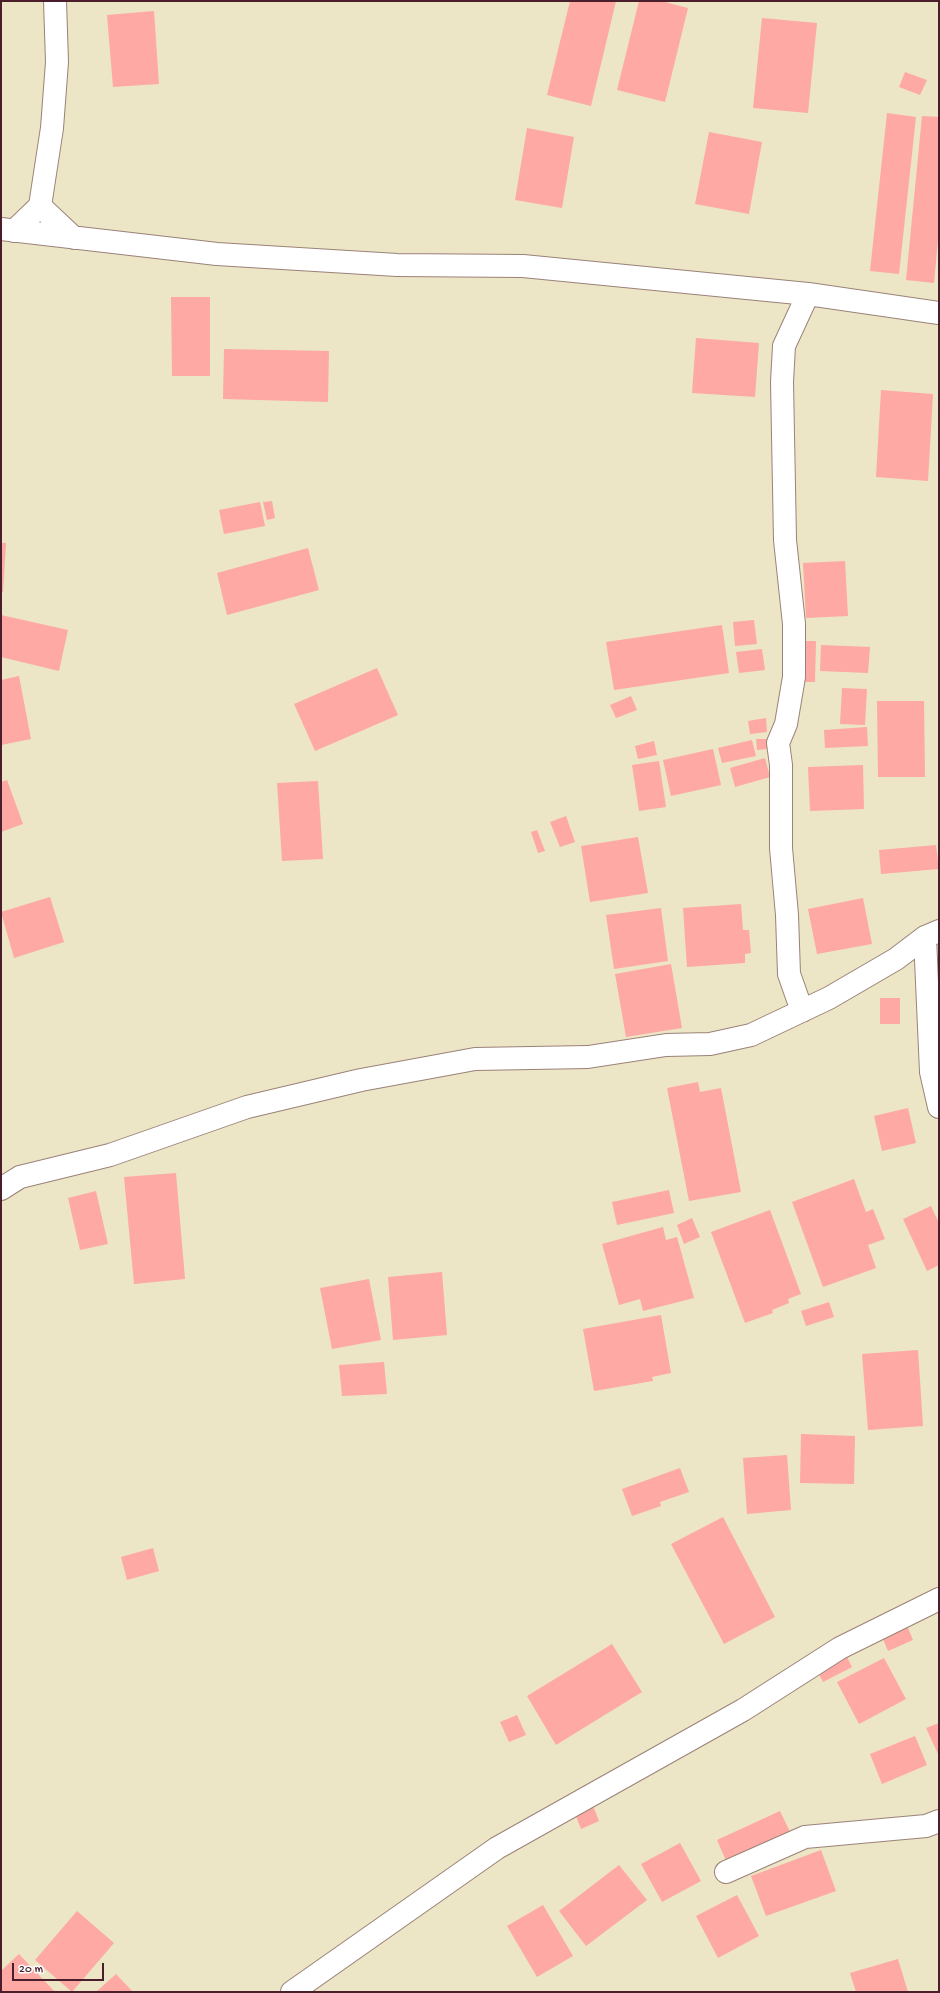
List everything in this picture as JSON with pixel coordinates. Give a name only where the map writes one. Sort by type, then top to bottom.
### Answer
[{"type":"street","points":[[8,230],[40,206],[52,128],[57,62],[55,1]]},
{"type":"street","points":[[40,206],[74,238]]},
{"type":"street","points":[[8,230],[218,254],[397,265],[523,266],[808,294],[939,313]]},
{"type":"street","points":[[802,1011],[789,974],[787,915],[781,848],[781,765],[778,743],[786,724],[794,677],[794,624],[784,540],[782,382],[784,346],[808,294]]},
{"type":"street","points":[[1,1189],[20,1177],[110,1155],[247,1107],[361,1080],[475,1059],[588,1057],[666,1045],[710,1044],[751,1035],[836,994],[896,959],[932,934]]},
{"type":"street","points":[[932,934],[931,1072],[939,1107]]},
{"type":"street","points":[[292,1992],[497,1848],[743,1710],[840,1648],[939,1599]]},
{"type":"street","points":[[726,1872],[805,1837],[926,1826],[939,1821]]},
{"type":"building","points":[[570,1],[616,1],[591,106],[547,95]]},
{"type":"building","points":[[639,1],[661,1],[688,8],[665,102],[617,90]]},
{"type":"building","points":[[154,11],[159,84],[113,87],[107,15]]},
{"type":"building","points":[[762,18],[817,23],[808,113],[753,108]]},
{"type":"building","points":[[905,72],[927,80],[920,95],[899,87]]},
{"type":"building","points":[[887,113],[916,117],[899,274],[870,271]]},
{"type":"building","points":[[922,116],[939,117],[939,229],[934,283],[906,280]]},
{"type":"building","points":[[527,128],[574,137],[562,208],[515,200]]},
{"type":"building","points":[[709,132],[762,142],[749,214],[695,204]]},
{"type":"building","points":[[171,297],[210,297],[210,376],[172,376]]},
{"type":"building","points":[[696,338],[759,343],[755,397],[692,393]]},
{"type":"building","points":[[224,349],[329,351],[328,402],[223,399]]},
{"type":"building","points":[[881,390],[933,394],[928,481],[876,477]]},
{"type":"building","points":[[272,501],[275,518],[267,520],[263,502]]},
{"type":"building","points":[[260,502],[265,526],[224,534],[219,510]]},
{"type":"building","points":[[1,543],[6,543],[3,592],[1,592]]},
{"type":"building","points":[[308,548],[319,590],[227,615],[217,573]]},
{"type":"building","points":[[845,561],[848,616],[806,618],[803,563]]},
{"type":"building","points":[[1,615],[68,630],[59,671],[1,657]]},
{"type":"building","points":[[754,620],[757,644],[735,646],[733,622]]},
{"type":"building","points":[[722,625],[729,673],[614,690],[606,642]]},
{"type":"building","points":[[799,641],[816,641],[815,682],[799,682]]},
{"type":"building","points":[[821,645],[870,647],[868,673],[820,671]]},
{"type":"building","points":[[762,649],[765,670],[739,673],[736,652]]},
{"type":"building","points":[[377,668],[398,715],[315,751],[294,704]]},
{"type":"building","points":[[19,676],[31,739],[1,745],[1,680]]},
{"type":"building","points":[[842,688],[867,689],[865,725],[840,724]]},
{"type":"building","points":[[631,696],[637,710],[616,718],[610,705]]},
{"type":"building","points":[[877,701],[924,701],[925,777],[878,777]]},
{"type":"building","points":[[766,718],[767,732],[750,734],[748,721]]},
{"type":"building","points":[[867,727],[868,746],[825,748],[824,730]]},
{"type":"building","points":[[756,739],[767,739],[768,749],[757,750]]},
{"type":"building","points":[[752,740],[756,756],[722,763],[718,748]]},
{"type":"building","points":[[654,741],[657,755],[638,759],[635,746]]},
{"type":"building","points":[[713,749],[721,785],[671,796],[663,760]]},
{"type":"building","points":[[765,758],[770,777],[735,787],[730,768]]},
{"type":"building","points":[[659,761],[666,807],[639,811],[632,765]]},
{"type":"building","points":[[863,765],[864,809],[810,811],[808,767]]},
{"type":"building","points":[[7,780],[23,824],[1,832],[1,782]]},
{"type":"building","points":[[318,781],[323,859],[282,861],[277,783]]},
{"type":"building","points":[[566,816],[575,842],[560,847],[550,822]]},
{"type":"building","points":[[537,830],[545,851],[538,853],[531,832]]},
{"type":"building","points":[[638,837],[648,893],[590,902],[581,846]]},
{"type":"building","points":[[936,845],[939,869],[881,874],[879,850]]},
{"type":"building","points":[[50,897],[64,942],[14,958],[1,912]]},
{"type":"building","points":[[863,898],[872,944],[817,954],[808,909]]},
{"type":"building","points":[[741,904],[743,930],[749,930],[751,953],[745,954],[745,963],[687,967],[683,908]]},
{"type":"building","points":[[661,908],[668,961],[614,969],[606,915]]},
{"type":"building","points":[[671,964],[682,1028],[626,1037],[615,974]]},
{"type":"building","points":[[880,998],[900,998],[900,1024],[880,1024]]},
{"type":"building","points":[[698,1082],[700,1092],[721,1088],[741,1192],[689,1201],[667,1088]]},
{"type":"building","points":[[908,1108],[916,1143],[882,1151],[874,1116]]},
{"type":"building","points":[[176,1173],[185,1279],[134,1284],[124,1177]]},
{"type":"building","points":[[854,1179],[866,1212],[873,1209],[885,1239],[868,1245],[876,1268],[823,1287],[792,1202]]},
{"type":"building","points":[[669,1190],[674,1213],[617,1225],[612,1202]]},
{"type":"building","points":[[96,1191],[108,1244],[80,1250],[68,1198]]},
{"type":"building","points":[[931,1206],[939,1223],[939,1265],[927,1271],[903,1219]]},
{"type":"building","points":[[770,1210],[801,1294],[788,1299],[789,1303],[772,1310],[773,1313],[745,1323],[711,1232]]},
{"type":"building","points":[[692,1218],[700,1237],[684,1244],[677,1225]]},
{"type":"building","points":[[663,1227],[666,1240],[677,1237],[694,1298],[643,1311],[640,1299],[619,1305],[602,1244]]},
{"type":"building","points":[[442,1272],[447,1335],[393,1340],[388,1277]]},
{"type":"building","points":[[369,1279],[381,1340],[332,1349],[320,1288]]},
{"type":"building","points":[[829,1302],[834,1317],[806,1326],[801,1311]]},
{"type":"building","points":[[661,1315],[671,1373],[652,1377],[653,1381],[594,1391],[583,1329]]},
{"type":"building","points":[[918,1350],[923,1426],[868,1430],[862,1354]]},
{"type":"building","points":[[384,1362],[387,1394],[342,1396],[339,1365]]},
{"type":"building","points":[[801,1434],[855,1436],[854,1484],[800,1483]]},
{"type":"building","points":[[787,1455],[791,1510],[747,1514],[743,1458]]},
{"type":"building","points":[[680,1468],[689,1492],[660,1502],[661,1506],[632,1516],[622,1489]]},
{"type":"building","points":[[723,1517],[775,1617],[724,1644],[671,1544]]},
{"type":"building","points":[[153,1548],[159,1571],[127,1580],[121,1557]]},
{"type":"building","points":[[905,1621],[913,1640],[888,1651],[880,1632]]},
{"type":"building","points":[[612,1644],[642,1692],[556,1745],[527,1696]]},
{"type":"building","points":[[844,1651],[852,1667],[823,1682],[815,1667]]},
{"type":"building","points":[[884,1658],[906,1699],[859,1724],[837,1682]]},
{"type":"building","points":[[517,1715],[526,1735],[509,1742],[500,1722]]},
{"type":"building","points":[[939,1723],[939,1756],[926,1728]]},
{"type":"building","points":[[915,1736],[927,1765],[882,1784],[870,1754]]},
{"type":"building","points":[[590,1798],[599,1821],[581,1829],[572,1806]]},
{"type":"building","points":[[780,1811],[791,1834],[727,1863],[717,1840]]},
{"type":"building","points":[[680,1843],[701,1881],[662,1902],[641,1864]]},
{"type":"building","points":[[821,1850],[836,1891],[766,1916],[751,1876]]},
{"type":"building","points":[[619,1865],[647,1900],[586,1946],[559,1911]]},
{"type":"building","points":[[737,1895],[759,1936],[718,1958],[696,1916]]},
{"type":"building","points":[[543,1905],[573,1956],[537,1977],[507,1926]]},
{"type":"building","points":[[77,1911],[114,1943],[72,1992],[35,1960]]},
{"type":"building","points":[[19,1954],[55,1992],[1,1992],[1,1971]]},
{"type":"building","points":[[898,1959],[908,1992],[856,1992],[850,1973]]},
{"type":"building","points":[[116,1974],[133,1992],[96,1992]]}]
